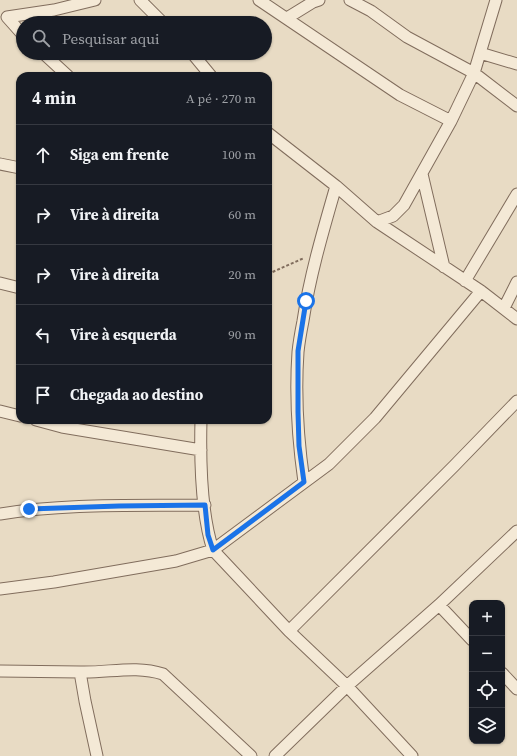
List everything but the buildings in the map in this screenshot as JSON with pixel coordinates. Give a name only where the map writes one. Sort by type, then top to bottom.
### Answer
[{"type":"street","points":[[3,18],[54,10],[95,0]]},
{"type":"street","points":[[140,0],[156,16]]},
{"type":"street","points":[[259,0],[400,95],[451,121]]},
{"type":"street","points":[[287,18],[319,0]]},
{"type":"street","points":[[350,0],[371,11],[407,37],[474,73],[517,106]]},
{"type":"street","points":[[377,222],[393,216],[404,205],[451,121],[474,73],[496,0]]},
{"type":"street","points":[[3,18],[16,29]]},
{"type":"street","points":[[480,53],[517,64]]},
{"type":"street","points":[[51,60],[64,72]]},
{"type":"street","points":[[198,60],[209,72]]},
{"type":"street","points":[[272,136],[336,186],[377,222],[481,291],[517,319]]},
{"type":"street","points":[[0,164],[16,167]]},
{"type":"street","points":[[422,174],[444,267]]},
{"type":"street","points":[[304,482],[299,446],[298,351],[316,253],[336,186]]},
{"type":"street","points":[[465,281],[517,194]]},
{"type":"street","points":[[504,308],[517,282]]},
{"type":"street","points":[[0,283],[16,287]]},
{"type":"street","points":[[0,589],[54,582],[176,561],[213,550],[329,464],[375,418],[481,291]]},
{"type":"street","points":[[288,631],[454,466],[517,401]]},
{"type":"street","points":[[0,411],[16,415]]},
{"type":"street","points":[[51,424],[201,450]]},
{"type":"street","points":[[201,424],[201,450],[205,505],[208,535],[213,550],[288,631],[348,686],[412,756]]},
{"type":"street","points":[[0,514],[29,509],[205,505]]},
{"type":"street","points":[[275,756],[348,686],[517,533]]},
{"type":"street","points":[[439,605],[469,637]]},
{"type":"street","points":[[0,671],[80,672],[151,670],[163,674],[250,756]]},
{"type":"street","points":[[80,672],[97,756]]},
{"type":"street","points":[[505,676],[517,689]]},
{"type":"path","points":[[272,272],[316,253]]},
{"type":"route","points":[[29,509],[205,505],[208,535],[213,550],[282,499],[304,482],[299,446],[298,351],[306,301]]}]
